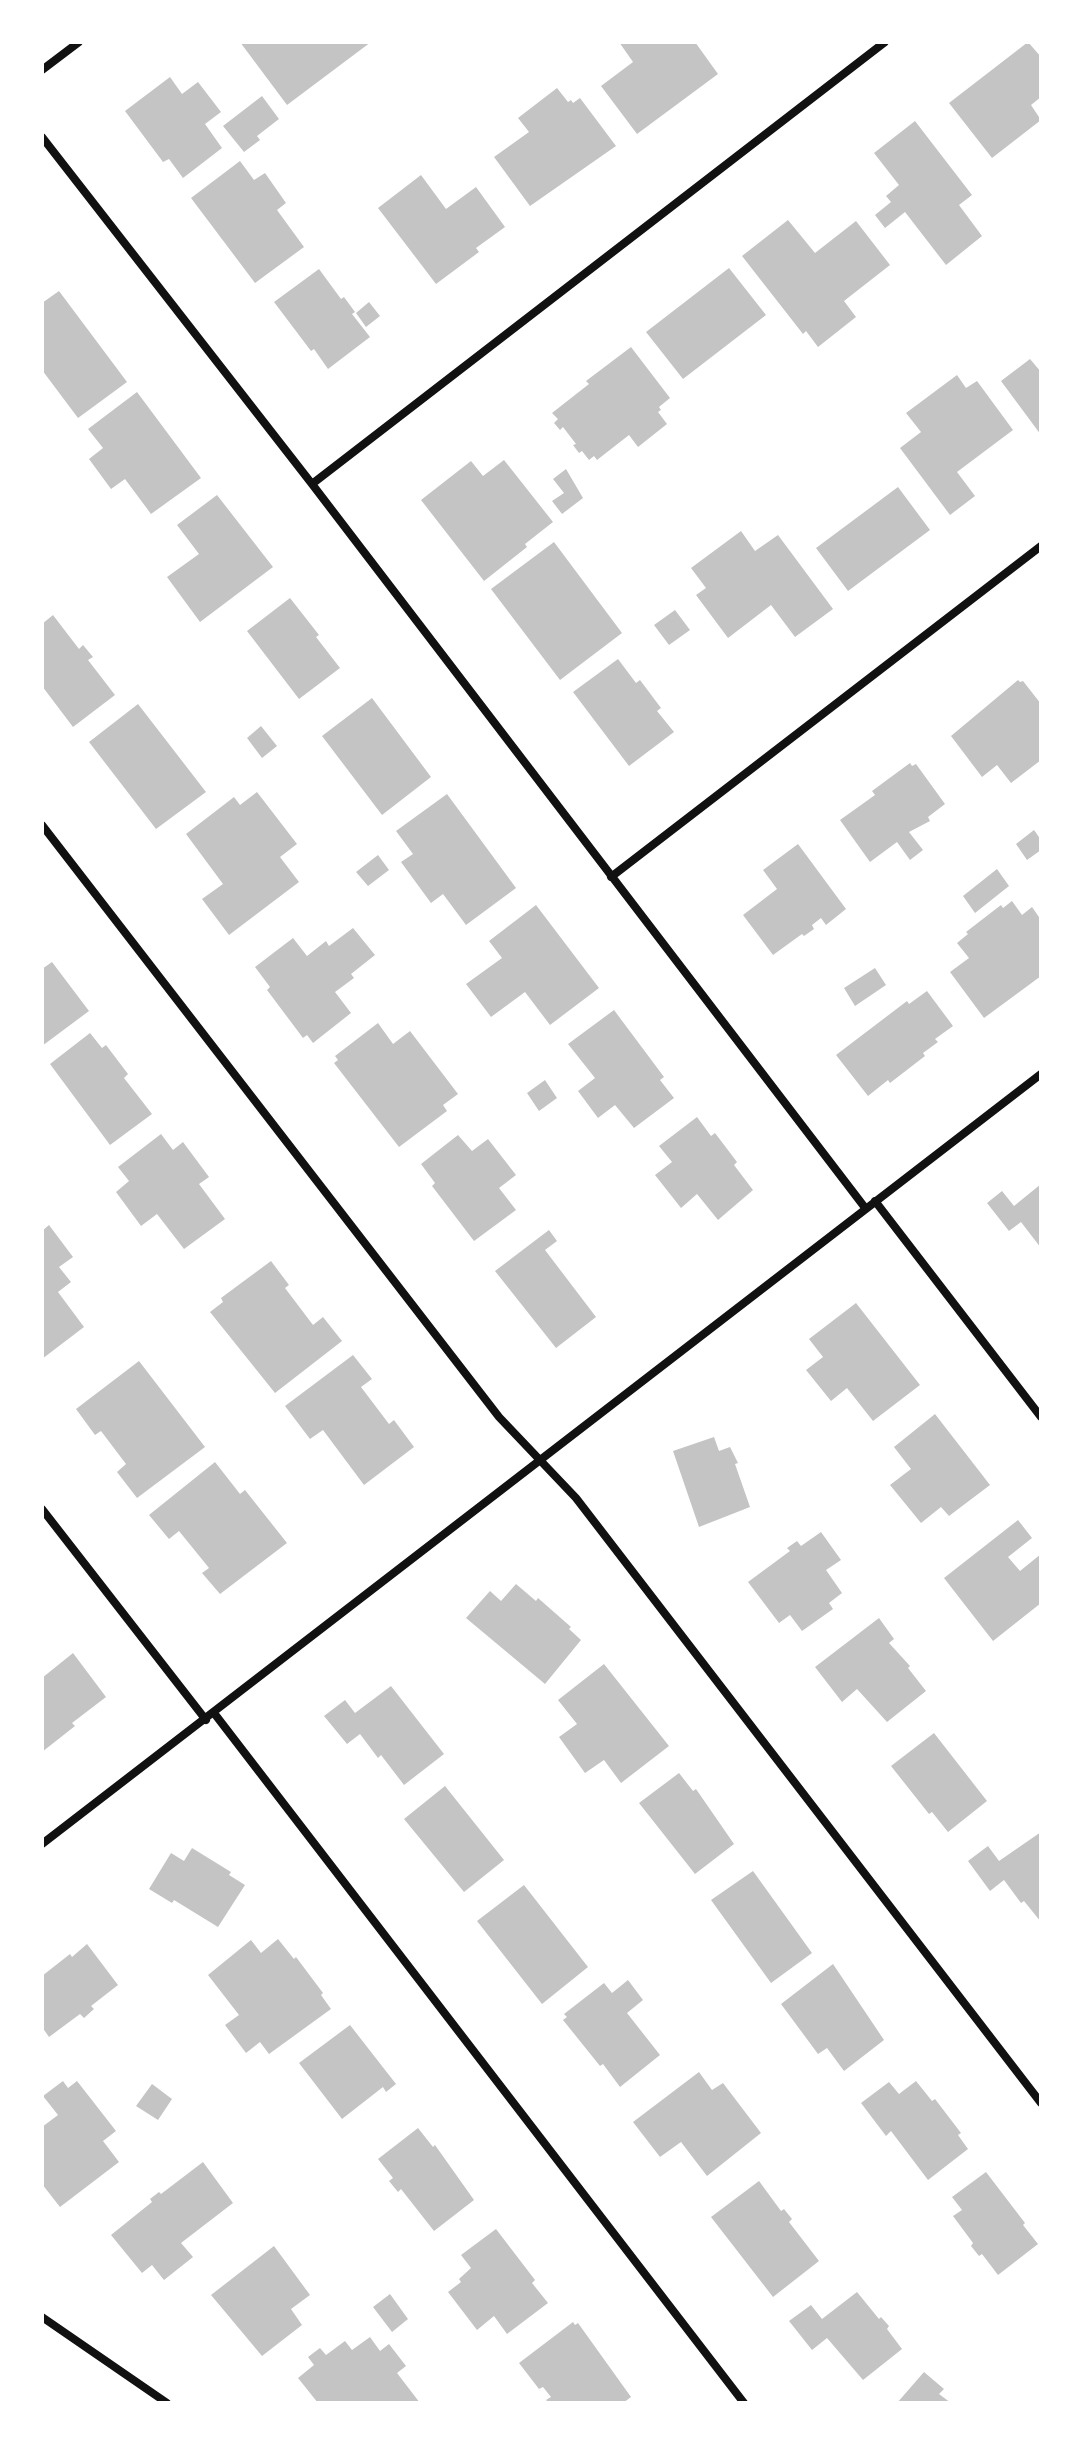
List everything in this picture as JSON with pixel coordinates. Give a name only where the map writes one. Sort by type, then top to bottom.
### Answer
[{"type":"street","points":[[42,70],[79,42]]},
{"type":"street","points":[[312,484],[885,42]]},
{"type":"street","points":[[42,137],[312,484],[866,1209]]},
{"type":"street","points":[[611,877],[1041,546]]},
{"type":"street","points":[[42,825],[499,1417],[576,1498],[1041,2103]]},
{"type":"street","points":[[42,1844],[1041,1074]]},
{"type":"street","points":[[875,1201],[1041,1417]]},
{"type":"street","points":[[42,1509],[206,1720]]},
{"type":"street","points":[[214,1713],[744,2403]]},
{"type":"street","points":[[42,2317],[167,2403]]},
{"type":"building","points":[[240,42],[371,42],[287,105]]},
{"type":"building","points":[[619,42],[695,42],[718,74],[637,134],[601,86],[633,62]]},
{"type":"building","points":[[1028,42],[1041,57],[1041,97],[1031,105],[1041,120],[992,158],[949,103]]},
{"type":"building","points":[[170,77],[182,94],[198,82],[221,112],[205,124],[222,148],[183,178],[169,159],[163,162],[125,111]]},
{"type":"building","points":[[557,88],[568,102],[571,100],[573,103],[580,98],[616,146],[530,206],[494,157],[529,132],[518,118]]},
{"type":"building","points":[[262,96],[279,119],[257,136],[260,140],[244,152],[223,126]]},
{"type":"building","points":[[915,121],[972,195],[959,205],[982,236],[946,265],[905,212],[885,228],[875,215],[891,202],[886,196],[899,185],[874,153]]},
{"type":"building","points":[[240,161],[254,180],[265,173],[286,203],[277,210],[304,247],[255,283],[191,198]]},
{"type":"building","points":[[421,175],[446,209],[476,187],[505,227],[476,248],[479,252],[436,284],[378,208]]},
{"type":"building","points":[[788,220],[815,253],[856,221],[890,265],[844,301],[856,317],[818,347],[806,331],[803,334],[742,256]]},
{"type":"building","points":[[729,268],[766,315],[683,379],[646,332]]},
{"type":"building","points":[[319,269],[341,299],[344,297],[355,312],[352,314],[370,337],[328,369],[274,302]]},
{"type":"building","points":[[59,291],[127,382],[78,418],[42,370],[42,303]]},
{"type":"building","points":[[369,302],[380,316],[366,327],[356,313]]},
{"type":"building","points":[[631,347],[670,398],[659,407],[661,410],[658,412],[667,424],[638,447],[629,435],[597,460],[594,456],[589,460],[582,451],[579,453],[563,427],[560,430],[554,423],[558,419],[552,413],[589,384],[586,381]]},
{"type":"building","points":[[1030,359],[1041,372],[1041,435],[1001,381]]},
{"type":"building","points":[[957,375],[966,388],[977,381],[1013,430],[957,472],[975,496],[950,515],[900,448],[921,432],[906,413]]},
{"type":"building","points":[[137,392],[201,478],[151,514],[125,479],[111,489],[89,459],[103,448],[88,429]]},
{"type":"building","points":[[504,460],[553,522],[484,581],[421,500],[471,461],[483,476]]},
{"type":"building","points":[[566,469],[583,498],[562,514],[552,501],[564,493],[553,479]]},
{"type":"building","points":[[898,487],[930,530],[848,591],[816,548]]},
{"type":"building","points":[[217,495],[273,567],[200,622],[167,577],[199,554],[177,525]]},
{"type":"building","points":[[741,531],[755,551],[778,535],[833,609],[795,637],[771,605],[728,638],[696,595],[706,588],[691,568]]},
{"type":"building","points":[[554,542],[622,633],[560,680],[491,589]]},
{"type":"building","points":[[290,598],[340,668],[299,699],[247,631]]},
{"type":"building","points":[[675,610],[690,630],[669,645],[654,625]]},
{"type":"building","points":[[53,615],[79,649],[83,645],[93,657],[88,660],[115,695],[73,727],[42,686],[42,624]]},
{"type":"building","points":[[618,659],[636,683],[640,680],[661,708],[657,711],[674,732],[629,766],[573,692]]},
{"type":"building","points":[[1018,680],[1023,681],[1041,704],[1041,760],[1011,783],[997,765],[982,777],[951,736]]},
{"type":"building","points":[[372,698],[431,777],[382,815],[322,736]]},
{"type":"building","points":[[138,704],[206,792],[156,829],[89,742]]},
{"type":"building","points":[[261,726],[277,746],[262,758],[247,738]]},
{"type":"building","points":[[910,763],[912,766],[916,764],[945,804],[928,817],[930,821],[909,832],[923,850],[910,860],[897,842],[870,862],[840,820],[875,795],[872,791]]},
{"type":"building","points":[[257,792],[297,844],[280,857],[299,882],[229,935],[202,899],[223,884],[186,834],[234,797],[240,805]]},
{"type":"building","points":[[447,794],[516,888],[466,925],[443,894],[431,903],[401,862],[413,854],[396,831]]},
{"type":"building","points":[[1034,830],[1041,840],[1041,850],[1027,860],[1016,844]]},
{"type":"building","points":[[798,844],[846,909],[826,925],[821,918],[812,925],[814,929],[773,955],[743,915],[777,889],[763,870]]},
{"type":"building","points":[[378,855],[389,870],[368,886],[356,872]]},
{"type":"building","points":[[997,869],[1009,886],[975,913],[963,896]]},
{"type":"building","points":[[1012,901],[1022,915],[1032,907],[1041,920],[1041,976],[984,1018],[950,972],[969,958],[957,943],[968,934],[966,932],[1001,905],[1003,908]]},
{"type":"building","points":[[536,905],[599,988],[550,1025],[525,992],[491,1017],[466,984],[502,958],[489,941]]},
{"type":"building","points":[[353,928],[375,955],[351,974],[354,978],[335,992],[351,1013],[313,1043],[307,1035],[303,1038],[267,990],[270,987],[255,967],[293,938],[307,956],[326,941],[329,946]]},
{"type":"building","points":[[52,962],[89,1011],[42,1046],[42,969]]},
{"type":"building","points":[[875,968],[886,985],[855,1006],[844,988]]},
{"type":"building","points":[[927,991],[953,1026],[935,1039],[938,1042],[923,1053],[925,1056],[868,1096],[836,1055],[907,1001],[909,1004]]},
{"type":"building","points":[[614,1010],[664,1077],[660,1080],[674,1098],[634,1128],[615,1105],[598,1118],[578,1091],[595,1078],[568,1044]]},
{"type":"building","points":[[378,1023],[393,1044],[410,1031],[458,1094],[443,1105],[447,1111],[399,1147],[334,1063],[338,1060],[335,1056]]},
{"type":"building","points":[[90,1033],[102,1048],[106,1045],[128,1074],[124,1078],[152,1114],[110,1145],[50,1064]]},
{"type":"building","points":[[545,1080],[557,1098],[539,1111],[527,1093]]},
{"type":"building","points":[[697,1117],[711,1136],[715,1133],[753,1190],[718,1220],[697,1194],[681,1208],[655,1175],[672,1162],[659,1146]]},
{"type":"building","points":[[161,1134],[173,1150],[183,1142],[209,1177],[199,1184],[225,1219],[184,1249],[157,1214],[141,1226],[116,1192],[129,1181],[118,1167]]},
{"type":"building","points":[[458,1135],[472,1151],[488,1139],[516,1175],[499,1188],[516,1210],[474,1241],[432,1186],[435,1183],[421,1164]]},
{"type":"building","points":[[1041,1184],[1041,1248],[1021,1222],[1009,1231],[987,1203],[1002,1191],[1014,1206]]},
{"type":"building","points":[[49,1225],[73,1257],[59,1267],[71,1282],[58,1292],[84,1327],[42,1359],[42,1231]]},
{"type":"building","points":[[549,1230],[557,1241],[545,1250],[596,1317],[556,1348],[495,1271]]},
{"type":"building","points":[[271,1261],[289,1285],[285,1288],[313,1325],[323,1317],[342,1341],[275,1393],[210,1312],[223,1302],[221,1298]]},
{"type":"building","points":[[856,1303],[920,1385],[873,1421],[847,1388],[831,1401],[806,1370],[823,1357],[809,1339]]},
{"type":"building","points":[[353,1355],[372,1379],[361,1387],[389,1424],[394,1420],[414,1447],[364,1485],[323,1430],[310,1439],[285,1406]]},
{"type":"building","points":[[139,1361],[205,1447],[137,1498],[117,1472],[126,1464],[101,1431],[95,1435],[76,1409]]},
{"type":"building","points":[[935,1414],[990,1485],[949,1516],[941,1507],[921,1523],[890,1485],[911,1469],[894,1447]]},
{"type":"building","points":[[714,1437],[719,1451],[730,1447],[738,1463],[735,1464],[750,1507],[699,1527],[673,1451]]},
{"type":"building","points":[[215,1462],[240,1494],[245,1490],[287,1543],[220,1594],[202,1573],[209,1568],[179,1531],[169,1539],[149,1515]]},
{"type":"building","points":[[1018,1520],[1032,1538],[1008,1557],[1020,1571],[1041,1554],[1041,1603],[993,1641],[944,1578]]},
{"type":"building","points":[[821,1532],[841,1560],[826,1570],[842,1593],[829,1603],[833,1609],[802,1631],[790,1615],[779,1623],[748,1582],[790,1551],[787,1548],[797,1541],[801,1546]]},
{"type":"building","points":[[516,1584],[536,1601],[538,1598],[581,1640],[545,1684],[466,1618],[490,1591],[501,1601]]},
{"type":"building","points":[[879,1618],[894,1639],[889,1643],[910,1666],[908,1668],[926,1691],[887,1722],[857,1689],[842,1702],[815,1667]]},
{"type":"building","points":[[73,1653],[106,1697],[72,1723],[75,1726],[42,1752],[42,1678]]},
{"type":"building","points":[[604,1664],[669,1746],[621,1783],[604,1760],[585,1773],[559,1737],[577,1724],[558,1700]]},
{"type":"building","points":[[391,1686],[444,1754],[404,1785],[360,1734],[347,1744],[324,1716],[345,1700],[355,1713]]},
{"type":"building","points":[[934,1733],[987,1801],[948,1832],[932,1812],[929,1814],[891,1766]]},
{"type":"building","points":[[679,1773],[693,1791],[696,1789],[734,1844],[695,1874],[639,1803]]},
{"type":"building","points":[[445,1786],[504,1860],[464,1892],[404,1819]]},
{"type":"building","points":[[1041,1832],[1041,1922],[1024,1901],[1021,1903],[1004,1880],[990,1891],[968,1861],[988,1846],[999,1861]]},
{"type":"building","points":[[192,1848],[231,1872],[229,1875],[245,1885],[218,1927],[174,1900],[172,1903],[149,1889],[171,1853],[184,1861]]},
{"type":"building","points":[[753,1871],[812,1953],[771,1983],[711,1900]]},
{"type":"building","points":[[524,1885],[588,1967],[542,2004],[477,1921]]},
{"type":"building","points":[[278,1939],[294,1959],[296,1957],[331,2009],[269,2054],[260,2042],[246,2053],[225,2025],[239,2015],[208,1975],[251,1940],[261,1953]]},
{"type":"building","points":[[87,1944],[118,1985],[91,2006],[94,2009],[84,2018],[80,2014],[49,2037],[42,2027],[42,1976]]},
{"type":"building","points":[[833,1964],[884,2040],[844,2071],[827,2048],[818,2054],[781,2004]]},
{"type":"building","points":[[628,1980],[643,2000],[627,2013],[660,2055],[620,2087],[563,2020],[567,2017],[564,2014],[604,1983],[612,1993]]},
{"type":"building","points":[[350,2025],[396,2084],[386,2092],[383,2087],[342,2119],[299,2063]]},
{"type":"building","points":[[699,2072],[712,2090],[723,2083],[761,2133],[707,2176],[681,2142],[660,2157],[633,2122]]},
{"type":"building","points":[[63,2081],[68,2088],[77,2081],[116,2131],[103,2141],[119,2162],[60,2207],[42,2184],[42,2127],[58,2115],[43,2096]]},
{"type":"building","points":[[916,2081],[932,2101],[935,2099],[961,2133],[958,2135],[968,2149],[928,2180],[891,2131],[886,2136],[861,2103],[889,2082],[899,2094]]},
{"type":"building","points":[[152,2084],[172,2099],[158,2120],[136,2106]]},
{"type":"building","points":[[418,2128],[433,2147],[435,2145],[474,2200],[434,2231],[401,2189],[398,2192],[389,2181],[393,2178],[378,2159]]},
{"type":"building","points":[[203,2162],[233,2203],[181,2243],[193,2257],[164,2280],[152,2265],[142,2273],[111,2235],[152,2202],[150,2199]]},
{"type":"building","points":[[986,2172],[1038,2244],[998,2275],[982,2254],[979,2256],[971,2246],[973,2243],[953,2216],[962,2210],[952,2197]]},
{"type":"building","points":[[759,2181],[781,2211],[784,2209],[792,2219],[789,2222],[819,2261],[773,2297],[711,2217]]},
{"type":"building","points":[[496,2229],[535,2280],[532,2283],[548,2303],[507,2334],[494,2316],[477,2330],[448,2292],[461,2282],[459,2279],[471,2268],[461,2255]]},
{"type":"building","points":[[274,2246],[310,2295],[291,2309],[302,2325],[262,2356],[211,2295]]},
{"type":"building","points":[[857,2292],[879,2319],[881,2317],[889,2326],[887,2329],[902,2349],[863,2380],[827,2338],[812,2350],[789,2321],[811,2305],[822,2319]]},
{"type":"building","points":[[390,2294],[408,2319],[392,2332],[373,2307]]},
{"type":"building","points":[[573,2322],[575,2325],[578,2323],[631,2397],[623,2403],[549,2403],[546,2400],[551,2397],[543,2387],[539,2389],[519,2363]]},
{"type":"building","points":[[370,2337],[380,2351],[389,2344],[406,2366],[397,2373],[420,2403],[318,2403],[298,2378],[314,2365],[308,2357],[320,2348],[326,2355],[345,2341],[352,2350]]},
{"type":"building","points":[[924,2372],[944,2389],[939,2394],[951,2403],[897,2403]]}]
